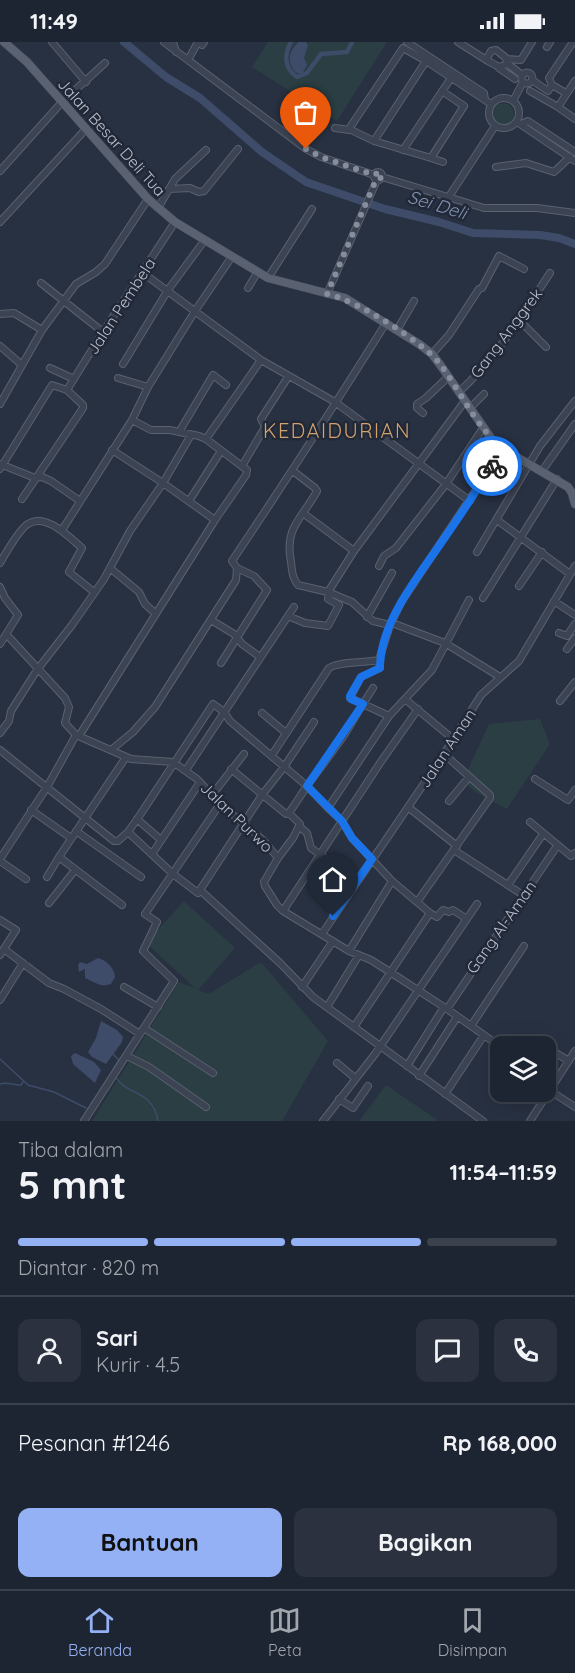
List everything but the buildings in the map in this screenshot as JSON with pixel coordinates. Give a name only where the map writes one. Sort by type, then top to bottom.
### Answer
[{"type":"main road","name":"Jalan Besar Deli Tua","points":[[4,42],[27,62],[148,199],[175,222],[257,273],[268,278],[345,298],[419,344],[432,354],[493,441],[571,489],[575,504]]},
{"type":"street","points":[[52,42],[86,82]]},
{"type":"street","points":[[164,42],[306,149],[321,157],[378,177],[492,209],[537,208],[575,213]]},
{"type":"street","points":[[173,42],[176,52]]},
{"type":"street","points":[[407,42],[484,93],[484,100]]},
{"type":"street","points":[[488,61],[487,58],[494,50],[496,42]]},
{"type":"street","points":[[499,67],[507,62],[521,60],[532,42]]},
{"type":"street","points":[[543,99],[550,88],[549,78],[573,42]]},
{"type":"street","points":[[188,60],[201,43]]},
{"type":"street","points":[[460,43],[515,79]]},
{"type":"street","points":[[349,130],[401,49],[426,61],[491,104]]},
{"type":"street","points":[[494,50],[528,83],[532,80],[567,93]]},
{"type":"street","points":[[374,141],[426,61]]},
{"type":"street","points":[[0,171],[62,102],[105,63]]},
{"type":"street","points":[[403,150],[451,78]]},
{"type":"street","points":[[513,101],[523,78]]},
{"type":"street","points":[[558,107],[575,81]]},
{"type":"street","points":[[456,100],[464,87]]},
{"type":"street","points":[[431,158],[467,103],[456,100],[442,91]]},
{"type":"street","points":[[530,91],[575,118]]},
{"type":"street","points":[[499,98],[508,98],[513,101],[519,113],[519,123],[504,129],[495,126],[489,116],[491,104],[499,98]]},
{"type":"street","points":[[496,167],[526,163],[554,172],[573,156],[519,123]]},
{"type":"street","points":[[448,198],[495,126]]},
{"type":"street","points":[[335,128],[349,130],[374,141],[442,162]]},
{"type":"street","points":[[0,222],[85,130]]},
{"type":"street","points":[[169,189],[190,188],[200,192],[204,191],[238,149]]},
{"type":"street","points":[[158,208],[175,179],[206,150]]},
{"type":"street","points":[[327,294],[378,177]]},
{"type":"street","points":[[0,404],[42,330],[63,300],[78,281],[96,272],[105,264],[148,199]]},
{"type":"street","points":[[268,278],[312,209]]},
{"type":"street","name":"Jalan Pembela","points":[[67,390],[175,222]]},
{"type":"street","points":[[123,364],[168,290],[204,241]]},
{"type":"street","points":[[432,354],[443,342],[479,289],[483,287],[499,257],[524,269]]},
{"type":"street","points":[[62,530],[132,420],[148,387],[195,311],[231,258]]},
{"type":"street","points":[[143,273],[261,360],[334,402],[470,501]]},
{"type":"street","points":[[248,288],[257,273]]},
{"type":"street","name":"Gang Anggrek","points":[[459,392],[488,361],[550,273]]},
{"type":"street","points":[[41,283],[103,332]]},
{"type":"street","points":[[397,330],[414,301]]},
{"type":"street","points":[[0,314],[14,313],[42,330]]},
{"type":"street","points":[[519,320],[546,347]]},
{"type":"street","points":[[221,663],[267,590],[254,576],[237,568],[232,561],[386,323]]},
{"type":"street","points":[[0,346],[22,365]]},
{"type":"street","points":[[206,439],[261,360]]},
{"type":"street","points":[[50,368],[74,380]]},
{"type":"street","points":[[179,432],[213,375],[226,385]]},
{"type":"street","points":[[242,466],[265,427],[261,419],[288,377]]},
{"type":"street","points":[[423,413],[417,408],[417,404],[448,377]]},
{"type":"street","points":[[118,378],[148,387]]},
{"type":"street","points":[[22,499],[36,478],[83,408],[83,405],[67,390],[52,385],[1,466],[36,478],[42,477],[80,501]]},
{"type":"street","points":[[288,616],[305,623],[328,627],[339,605],[328,599],[328,593],[354,551],[467,405],[484,394]]},
{"type":"street","points":[[477,552],[529,464],[550,432],[575,401]]},
{"type":"street","points":[[26,879],[0,860],[215,520],[247,474],[247,470],[206,439],[164,429],[151,430],[132,420]]},
{"type":"street","points":[[542,471],[575,424]]},
{"type":"street","points":[[379,566],[384,556],[396,548],[446,484],[483,428]]},
{"type":"street","points":[[0,733],[37,670],[72,625],[110,568],[127,536],[163,483],[191,435]]},
{"type":"street","points":[[389,716],[351,699],[350,696],[361,677],[380,668],[379,660],[391,624],[411,585],[470,501],[503,449]]},
{"type":"street","points":[[112,450],[215,520]]},
{"type":"street","points":[[189,501],[221,451]]},
{"type":"street","points":[[292,471],[316,490],[292,530],[289,541],[293,575],[298,585],[352,602],[367,617],[445,643],[500,677]]},
{"type":"street","points":[[483,598],[557,479]]},
{"type":"street","points":[[303,513],[354,551]]},
{"type":"street","points":[[497,520],[570,574]]},
{"type":"street","points":[[0,563],[28,523],[44,522],[62,530],[83,548],[69,569],[70,573],[94,592]]},
{"type":"street","points":[[519,586],[542,552]]},
{"type":"street","name":"Jalan Aman","points":[[322,934],[482,695],[519,661],[575,566]]},
{"type":"street","points":[[110,568],[139,592],[145,604],[156,614]]},
{"type":"street","points":[[111,750],[133,732],[151,712],[236,580],[237,568]]},
{"type":"street","points":[[367,617],[392,573]]},
{"type":"street","points":[[0,587],[18,615],[0,644]]},
{"type":"street","points":[[328,808],[389,716],[432,670],[469,600]]},
{"type":"street","points":[[554,601],[575,615]]},
{"type":"street","points":[[186,770],[294,607]]},
{"type":"street","points":[[211,620],[260,657]]},
{"type":"street","points":[[559,633],[567,636],[575,624]]},
{"type":"street","points":[[7,635],[65,698],[69,707],[65,724],[77,736]]},
{"type":"street","points":[[567,649],[575,638]]},
{"type":"street","points":[[272,755],[331,666],[379,660]]},
{"type":"street","points":[[560,701],[575,682]]},
{"type":"street","points":[[289,813],[373,688]]},
{"type":"street","points":[[406,700],[453,739]]},
{"type":"street","points":[[0,750],[114,841],[121,840],[211,704],[224,712],[230,721],[307,786],[342,821],[352,838],[392,881],[437,917],[443,910],[449,912],[453,910],[466,919]]},
{"type":"street","points":[[283,911],[418,710]]},
{"type":"street","points":[[262,713],[286,733]]},
{"type":"street","points":[[199,892],[243,823],[314,722]]},
{"type":"street","name":"Jalan Purwo","points":[[77,736],[126,757],[144,761],[173,762],[186,770],[220,804],[263,840],[278,858],[264,882],[283,911],[349,951],[390,972],[490,1039]]},
{"type":"street","points":[[212,795],[243,754]]},
{"type":"street","points":[[417,902],[490,798],[490,795],[444,754]]},
{"type":"street","points":[[47,878],[126,757]]},
{"type":"street","points":[[231,769],[286,814],[289,813],[307,833],[310,847],[356,881]]},
{"type":"street","points":[[449,801],[469,777]]},
{"type":"street","points":[[535,779],[567,800],[575,790]]},
{"type":"street","points":[[152,854],[200,782]]},
{"type":"street","points":[[84,1121],[174,980],[143,951],[157,922],[146,914],[220,804]]},
{"type":"street","points":[[408,807],[487,873],[523,895]]},
{"type":"street","points":[[31,810],[71,838]]},
{"type":"street","points":[[137,819],[161,840]]},
{"type":"street","points":[[530,822],[571,856],[575,853]]},
{"type":"street","points":[[278,858],[300,827]]},
{"type":"street","points":[[76,831],[141,877]]},
{"type":"street","points":[[128,832],[173,874],[199,892],[302,987],[419,1076],[483,1121]]},
{"type":"street","points":[[508,885],[543,834]]},
{"type":"street","name":"Gang Al-Aman","points":[[407,1066],[557,846]]},
{"type":"street","points":[[59,857],[122,904]]},
{"type":"street","points":[[50,903],[75,870]]},
{"type":"street","points":[[349,951],[392,881]]},
{"type":"street","points":[[323,1121],[381,1046],[477,904]]},
{"type":"street","points":[[354,1027],[430,913]]},
{"type":"street","points":[[0,920],[16,930],[2,952],[23,963],[49,983],[142,1031],[213,1073]]},
{"type":"street","points":[[302,987],[333,941]]},
{"type":"street","points":[[471,1026],[525,946]]},
{"type":"street","points":[[327,1007],[359,955]]},
{"type":"street","points":[[0,1000],[23,963]]},
{"type":"street","points":[[124,987],[158,1007]]},
{"type":"street","points":[[419,1076],[458,1017]]},
{"type":"street","points":[[445,1094],[484,1035]]},
{"type":"street","points":[[556,1080],[575,1051]]},
{"type":"street","points":[[556,1053],[568,1061]]},
{"type":"street","points":[[127,1056],[149,1067],[206,1107]]},
{"type":"street","points":[[337,1063],[355,1078]]},
{"type":"street","points":[[339,1099],[353,1108],[368,1086]]},
{"type":"street","points":[[556,1095],[575,1107]]},
{"type":"street","points":[[530,1121],[541,1102]]},
{"type":"green space","points":[[268,42],[387,42],[337,121],[252,67]]},
{"type":"green space","points":[[503,103],[511,106],[514,114],[511,122],[503,125],[495,122],[492,114],[495,106]]},
{"type":"green space","points":[[540,719],[550,744],[507,809],[475,792],[463,780],[489,724]]},
{"type":"green space","points":[[184,901],[235,948],[198,990],[209,994],[261,962],[328,1041],[282,1121],[92,1121],[179,982],[195,988],[146,943]]},
{"type":"green space","points":[[386,1085],[439,1121],[359,1121]]},
{"type":"water","points":[[299,42],[306,42],[308,45],[304,58],[307,65],[302,74],[295,72],[290,60],[293,49]]},
{"type":"water","points":[[98,958],[112,967],[115,977],[111,984],[101,985],[85,978],[85,969],[79,972],[80,962],[87,964]]},
{"type":"water","points":[[101,1021],[117,1030],[123,1037],[122,1042],[106,1064],[92,1057],[88,1052],[96,1038]]},
{"type":"water","points":[[75,1053],[94,1062],[101,1070],[95,1083],[73,1064],[71,1056]]},
{"type":"waterway","name":"Sei Deli","points":[[124,42],[166,77],[200,98],[262,152],[306,182],[385,209],[473,233],[540,235],[559,238],[575,244]]},
{"type":"waterway","points":[[291,42],[286,61],[290,70],[297,77],[307,73],[321,54],[347,52],[352,42]]},
{"type":"waterway","points":[[113,1054],[119,1060],[113,1070]]},
{"type":"waterway","points":[[0,1059],[28,1085],[54,1092],[86,1108]]},
{"type":"waterway","points":[[115,1076],[120,1083],[150,1103],[158,1121]]},
{"type":"waterway","points":[[0,1084],[21,1085],[23,1082]]},
{"type":"way so far","points":[[306,149],[321,157],[374,175],[379,172],[382,175],[376,180],[327,294],[350,301],[432,354],[483,428],[503,449],[492,466]]},
{"type":"district","name":"KEDAIDURIAN","points":[[337,431]]},
{"type":"route","points":[[333,916],[372,859],[352,838],[342,821],[307,786],[343,737],[363,704],[351,699],[350,696],[361,677],[380,668],[379,660],[390,625],[411,585],[492,466]]}]
